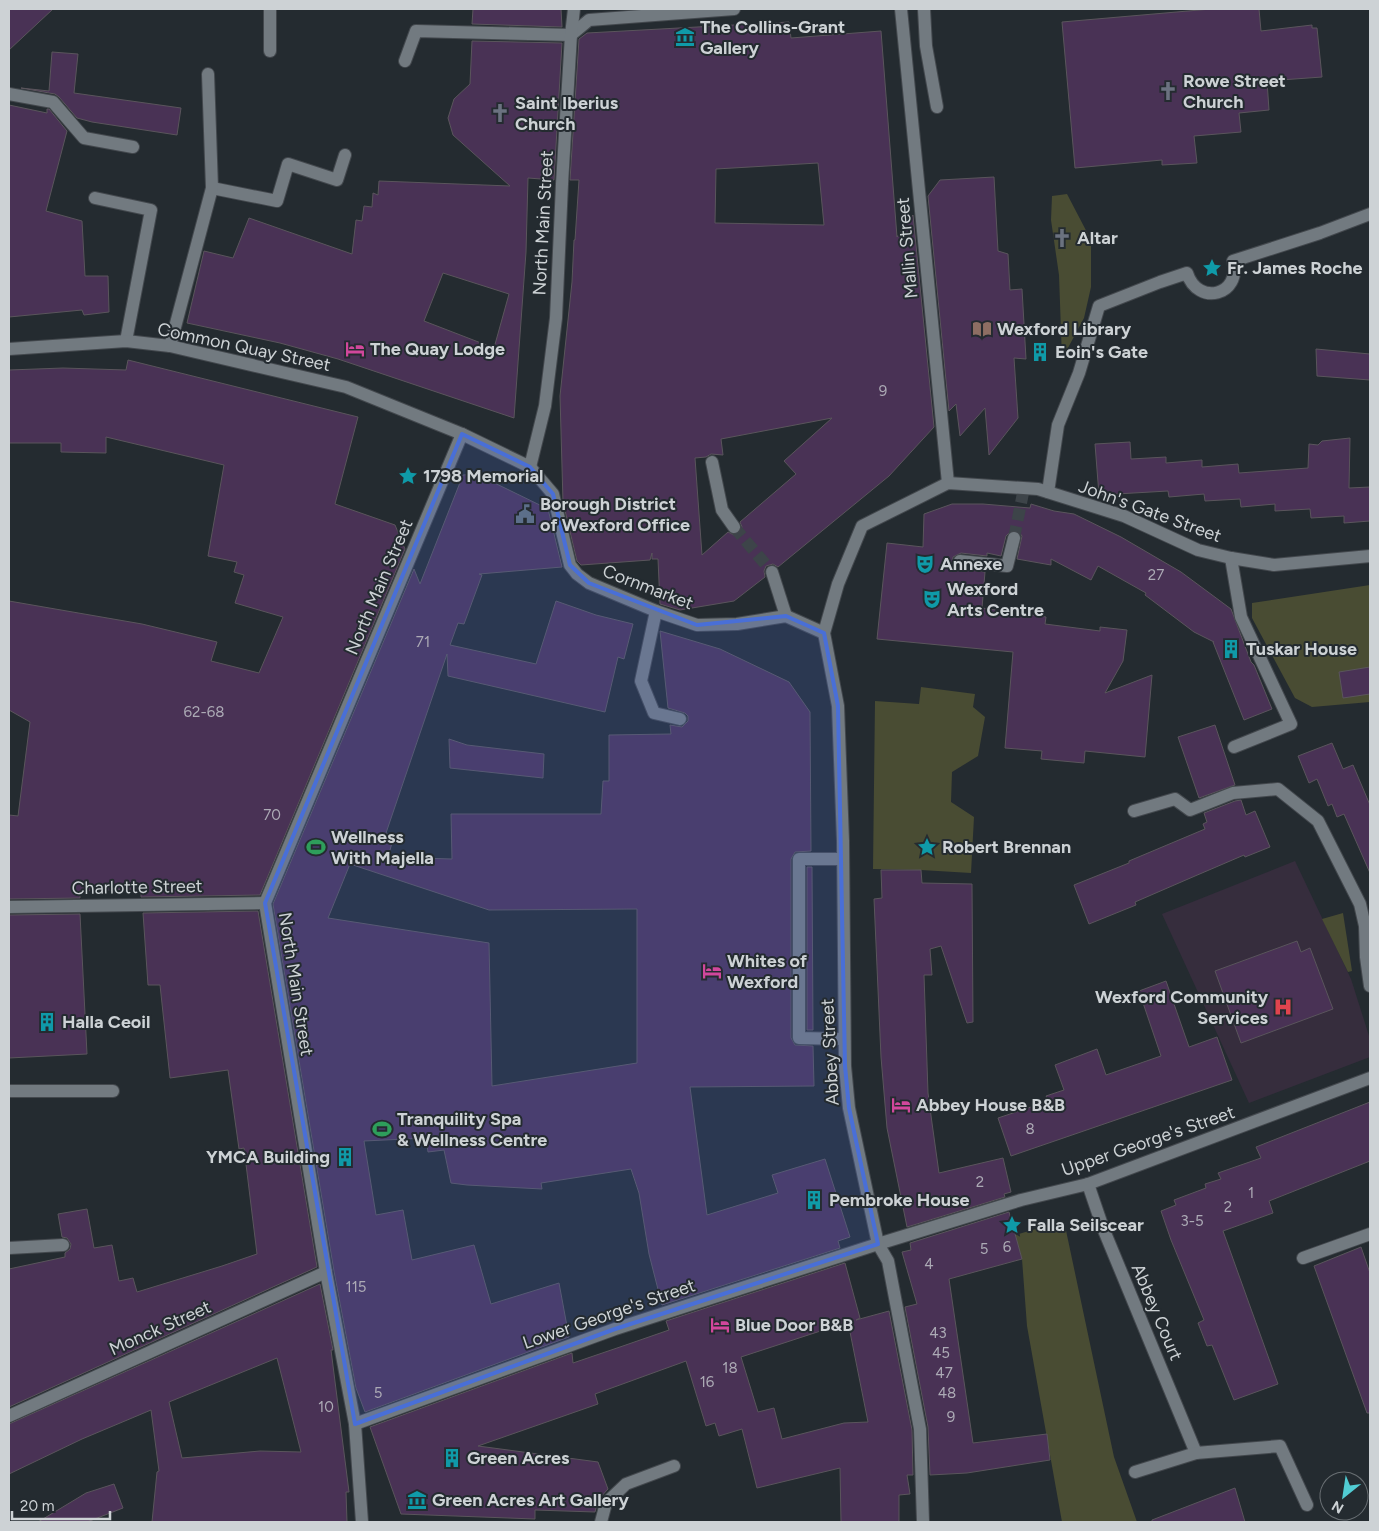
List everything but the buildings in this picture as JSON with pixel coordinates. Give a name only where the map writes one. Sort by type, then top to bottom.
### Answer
[{"type":"street","points":[[270,9],[270,51]]},
{"type":"street","name":"North Main Street","points":[[530,467],[545,406],[556,318],[562,184],[574,9]]},
{"type":"street","points":[[406,61],[416,31],[571,35],[589,20],[734,9]]},
{"type":"street","name":"Mallin Street","points":[[901,9],[948,483]]},
{"type":"street","points":[[924,9],[926,46],[937,107]]},
{"type":"street","points":[[170,346],[212,188],[208,74]]},
{"type":"street","points":[[9,94],[53,102],[84,138],[133,147]]},
{"type":"street","points":[[212,188],[277,201],[288,164],[337,180],[345,155]]},
{"type":"street","points":[[95,198],[151,210],[126,341]]},
{"type":"street","points":[[1048,492],[1058,425],[1079,373],[1100,306],[1187,273],[1190,281],[1202,292],[1218,293],[1230,284],[1234,276],[1234,264],[1370,214]]},
{"type":"street","name":"Common Quay Street","points":[[9,349],[126,341],[170,346],[346,387],[462,434],[530,467]]},
{"type":"street","name":"North Main Street","points":[[362,1522],[355,1424],[326,1272],[265,903],[462,434]]},
{"type":"street","points":[[712,462],[722,510],[734,527]]},
{"type":"street","name":"Cornmarket","points":[[530,467],[553,494],[570,565],[577,574],[589,583],[656,611],[697,625],[737,624],[786,616]]},
{"type":"street","points":[[772,572],[786,616],[824,633],[838,584],[862,526],[948,483]]},
{"type":"street","name":"John's Gate Street","points":[[948,483],[1038,489],[1124,516],[1198,550],[1231,558],[1274,565],[1370,556]]},
{"type":"street","points":[[960,561],[1007,566],[1014,538]]},
{"type":"street","points":[[1231,558],[1241,617],[1291,724],[1234,747]]},
{"type":"street","points":[[656,611],[641,681],[654,713],[680,719]]},
{"type":"street","name":"Abbey Street","points":[[824,633],[838,706],[843,859],[844,1039],[849,1108],[878,1244],[888,1261],[920,1429],[923,1522]]},
{"type":"street","points":[[1134,811],[1175,799],[1190,810],[1233,793],[1278,789],[1318,821],[1360,904],[1365,926],[1366,957],[1370,986]]},
{"type":"street","points":[[843,859],[799,860],[799,1038],[844,1039]]},
{"type":"street","name":"Charlotte Street","points":[[9,907],[265,903]]},
{"type":"street","name":"Upper George's Street","points":[[878,1244],[1021,1200],[1088,1184],[1370,1078]]},
{"type":"street","points":[[9,1091],[113,1091]]},
{"type":"street","name":"Abbey Court","points":[[1088,1184],[1103,1228],[1196,1453]]},
{"type":"street","points":[[1304,1258],[1370,1234]]},
{"type":"street","name":"Lower George's Street","points":[[355,1424],[615,1329],[878,1244]]},
{"type":"street","points":[[9,1248],[63,1245]]},
{"type":"street","name":"Monck Street","points":[[9,1416],[326,1272]]},
{"type":"street","points":[[1135,1472],[1196,1453],[1280,1446],[1307,1505]]},
{"type":"street","points":[[601,1522],[606,1503],[626,1484],[674,1466]]},
{"type":"highlighted area","points":[[462,434],[530,467],[553,494],[570,565],[589,583],[697,625],[786,616],[824,633],[838,706],[845,1066],[849,1108],[878,1244],[615,1329],[355,1424],[265,903]]},
{"type":"shaded area","name":"Wexford Community Services","points":[[1295,861],[1351,979],[1370,1039],[1370,1057],[1249,1103],[1162,914]]},
{"type":"green space","points":[[1067,194],[1091,240],[1091,287],[1084,318],[1062,359],[1059,275],[1051,220],[1052,196]]},
{"type":"green space","points":[[1370,585],[1370,702],[1312,707],[1295,698],[1252,618],[1252,603]]},
{"type":"green space","points":[[921,687],[975,694],[973,707],[985,717],[978,756],[952,772],[951,802],[974,817],[971,873],[873,869],[875,701],[919,704]]},
{"type":"green space","points":[[1343,913],[1352,971],[1348,972],[1322,919]]},
{"type":"green space","points":[[1064,1221],[1114,1457],[1137,1522],[1062,1522],[1027,1326],[1022,1259],[1015,1235]]},
{"type":"tunnel","points":[[1014,538],[1024,488]]},
{"type":"tunnel","points":[[734,527],[772,572]]},
{"type":"place","name":"The Collins-Grant Gallery","points":[[685,37]]},
{"type":"place","name":"Rowe Street Church","points":[[1168,91]]},
{"type":"place","name":"Saint Iberius Church","points":[[500,113]]},
{"type":"place","name":"Altar","points":[[1062,238]]},
{"type":"place","name":"Fr. James Roche","points":[[1212,268]]},
{"type":"place","name":"Wexford Library","points":[[982,329]]},
{"type":"place","name":"The Quay Lodge","points":[[355,349]]},
{"type":"place","name":"Eoin's Gate","points":[[1040,352]]},
{"type":"place","name":"1798 Memorial","points":[[408,476]]},
{"type":"place","name":"Borough District of Wexford Office","points":[[525,514]]},
{"type":"place","name":"Annexe","points":[[925,564]]},
{"type":"place","name":"Wexford Arts Centre","points":[[932,599]]},
{"type":"place","name":"Tuskar House","points":[[1231,649]]},
{"type":"place","name":"Wellness With Majella","points":[[316,847]]},
{"type":"place","name":"Robert Brennan","points":[[927,847]]},
{"type":"place","name":"Whites of Wexford","points":[[712,971]]},
{"type":"place","name":"Wexford Community Services","points":[[1283,1007]]},
{"type":"place","name":"Halla Ceoil","points":[[47,1022]]},
{"type":"place","name":"Abbey House B&B","points":[[901,1105]]},
{"type":"place","name":"Tranquility Spa & Wellness Centre","points":[[382,1129]]},
{"type":"place","name":"YMCA Building","points":[[345,1157]]},
{"type":"place","name":"Pembroke House","points":[[814,1200]]},
{"type":"place","name":"Falla Seilscear","points":[[1012,1225]]},
{"type":"place","name":"Blue Door B&B","points":[[720,1325]]},
{"type":"place","name":"Green Acres","points":[[452,1458]]},
{"type":"place","name":"Green Acres Art Gallery","points":[[417,1500]]}]
